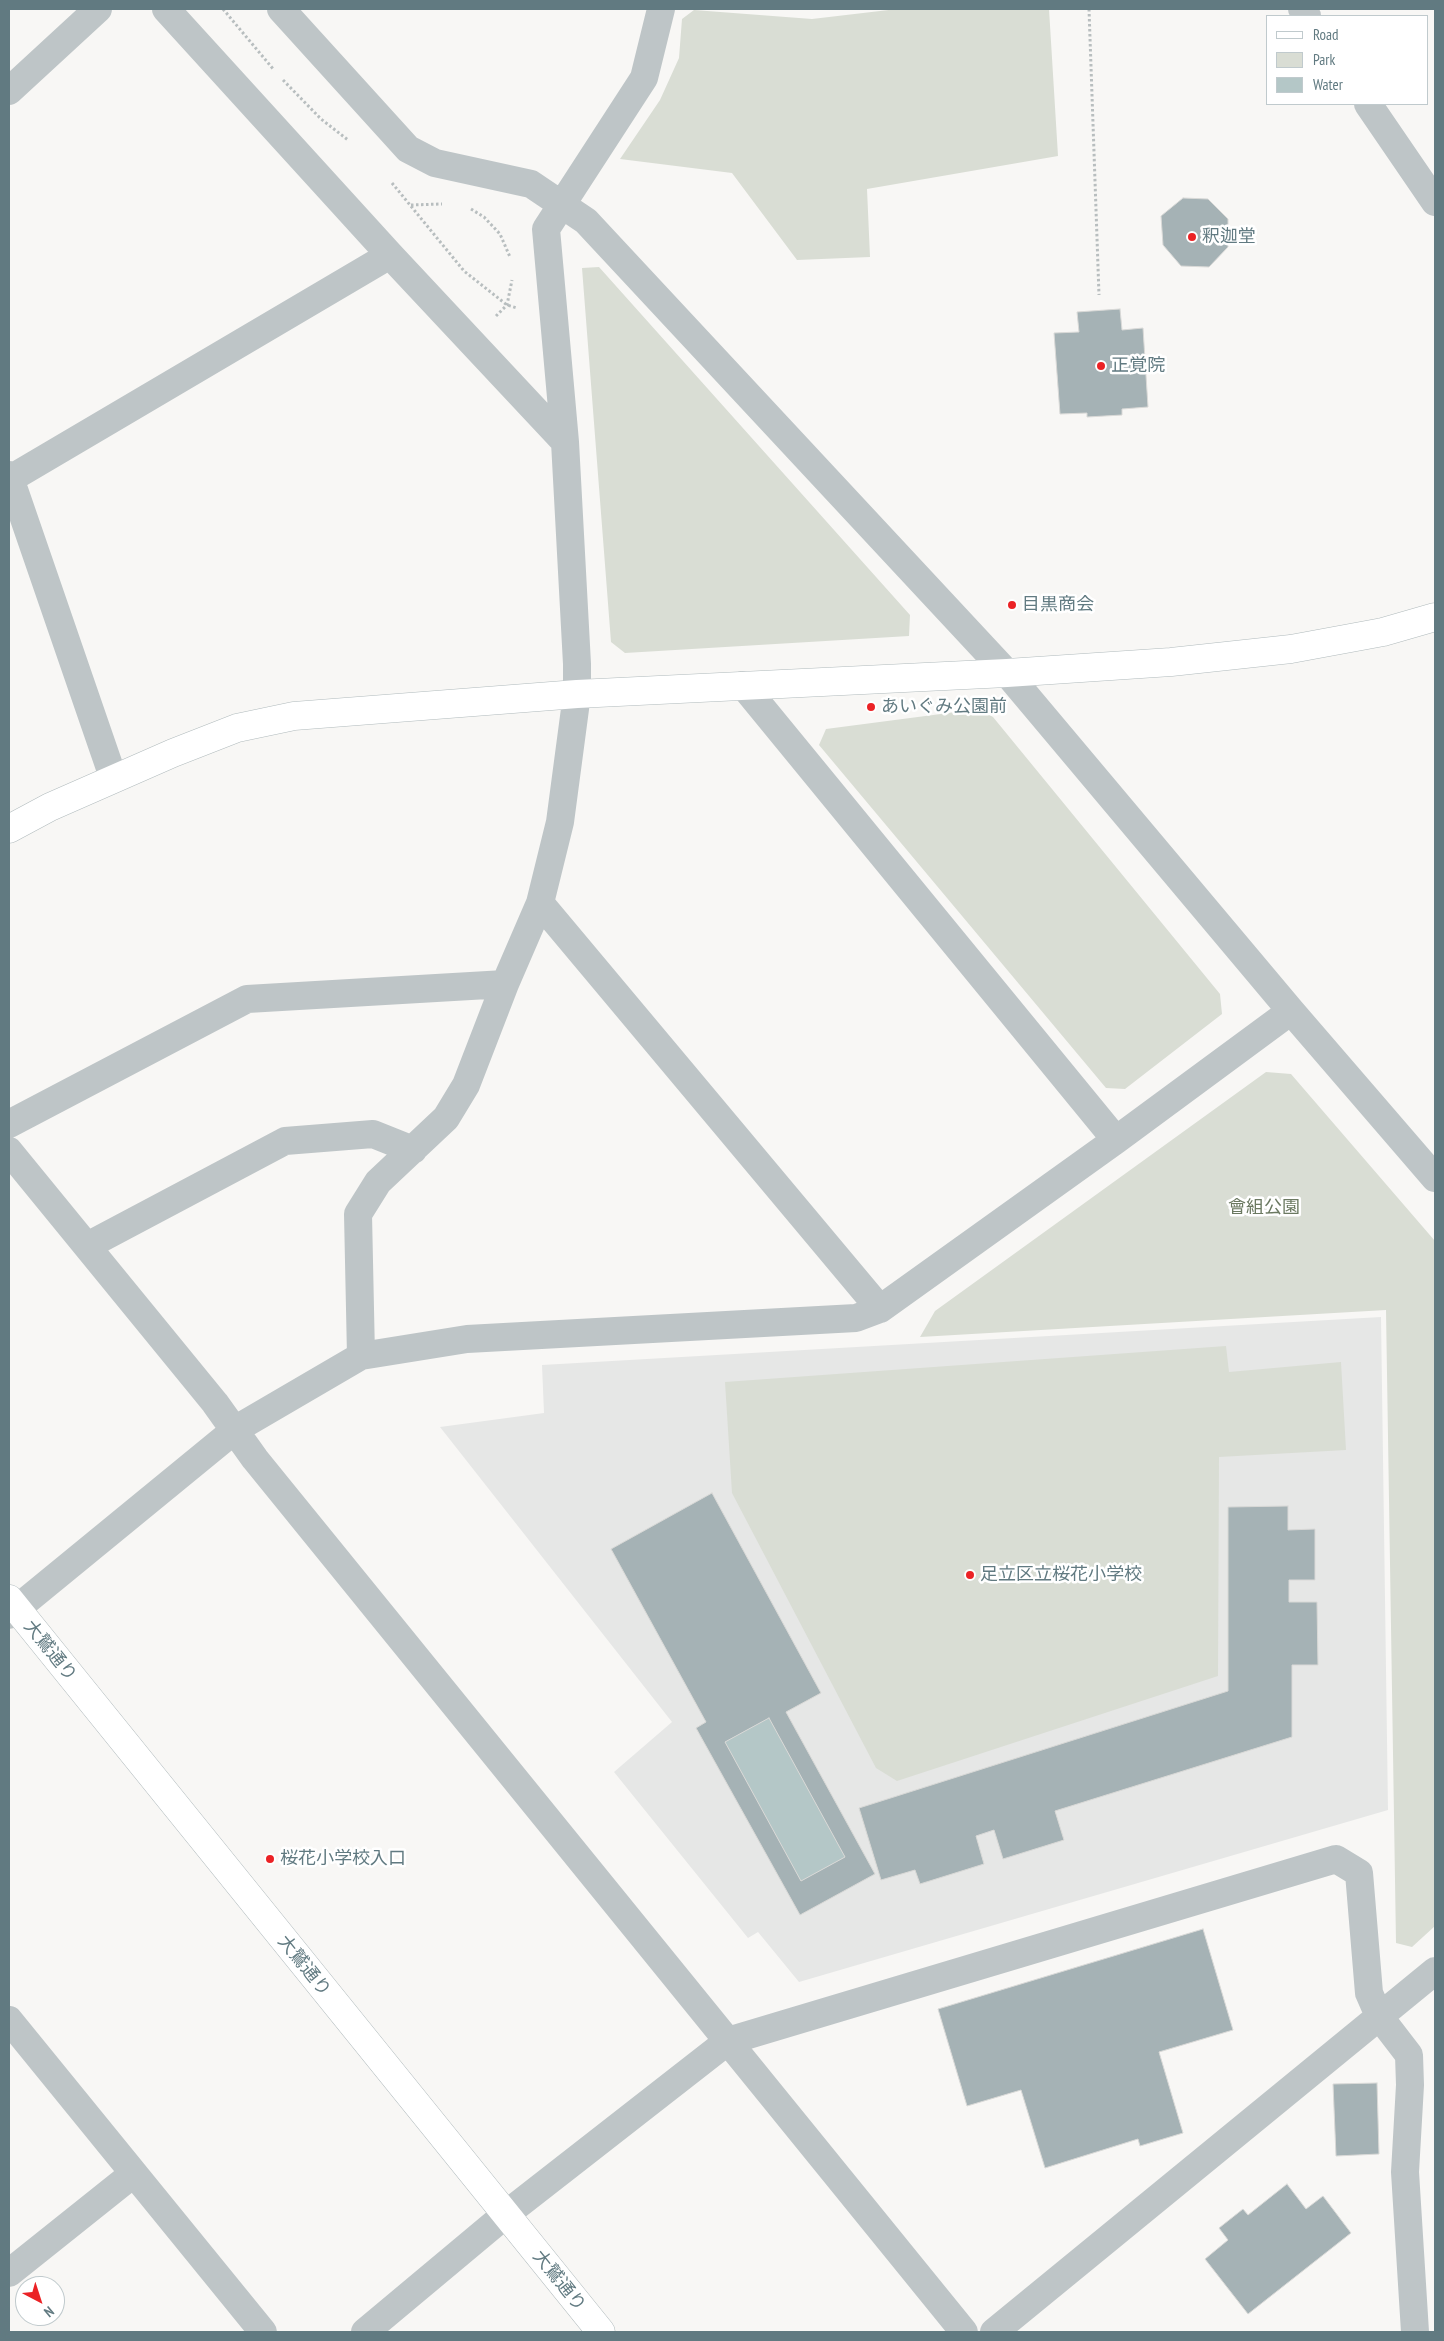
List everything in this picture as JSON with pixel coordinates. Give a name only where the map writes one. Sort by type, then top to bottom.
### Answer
[{"type":"street","points":[[9,91],[98,9]]},
{"type":"street","points":[[166,9],[390,255],[565,442]]},
{"type":"street","points":[[281,9],[408,149],[435,163],[531,184],[586,220],[1007,673],[1291,1011],[1435,1178]]},
{"type":"street","points":[[361,1356],[358,1214],[378,1182],[446,1118],[466,1085],[505,984],[540,903],[560,822],[577,694],[565,442],[546,229],[644,78],[661,9]]},
{"type":"street","points":[[1369,105],[1435,202]]},
{"type":"street","points":[[113,777],[10,477],[390,255]]},
{"type":"street","points":[[9,829],[113,777],[237,728],[294,716],[577,694],[1007,673],[1171,662],[1291,648],[1383,632],[1435,617]]},
{"type":"street","points":[[743,685],[1116,1140]]},
{"type":"street","points":[[540,903],[880,1309]]},
{"type":"street","points":[[9,1124],[247,999],[505,984]]},
{"type":"street","points":[[11,1608],[236,1429],[361,1356],[467,1339],[856,1318],[880,1309],[1116,1140],[1291,1011]]},
{"type":"street","points":[[86,1246],[285,1141],[373,1134],[413,1150]]},
{"type":"street","points":[[9,1152],[236,1429],[255,1459],[964,2332]]},
{"type":"street","name":"大鷲通り","points":[[11,1608],[601,2332]]},
{"type":"street","points":[[365,2332],[506,2215],[728,2041],[1336,1859],[1358,1873],[1369,1993],[1379,2016],[1409,2055],[1410,2085],[1405,2172],[1415,2332]]},
{"type":"street","points":[[994,2332],[1435,1971]]},
{"type":"street","points":[[9,2020],[263,2332]]},
{"type":"street","points":[[9,2273],[134,2174]]},
{"type":"path","points":[[223,9],[277,74],[321,119],[352,143]]},
{"type":"path","points":[[1089,9],[1099,295]]},
{"type":"path","points":[[386,177],[464,271],[507,305],[524,311]]},
{"type":"path","points":[[411,205],[449,205]]},
{"type":"path","points":[[467,208],[484,217],[500,234],[510,255],[511,265]]},
{"type":"path","points":[[494,317],[507,305],[512,283],[511,274]]},
{"type":"shaded area","name":"足立区立桜花小学校","points":[[1381,1317],[1388,1810],[799,1982],[758,1932],[748,1938],[614,1772],[672,1722],[440,1427],[544,1413],[542,1365]]},
{"type":"green space","points":[[897,9],[1049,9],[1058,156],[867,189],[870,257],[797,260],[732,173],[620,159],[660,100],[679,58],[682,19],[694,10],[812,19]]},
{"type":"green space","points":[[599,267],[910,615],[909,636],[625,653],[611,642],[582,268]]},
{"type":"green space","points":[[979,709],[993,717],[1220,994],[1222,1014],[1125,1089],[1106,1088],[819,745],[826,729]]},
{"type":"green space","name":"會組公園","points":[[1266,1072],[1291,1074],[1435,1241],[1435,1926],[1412,1947],[1396,1943],[1386,1310],[920,1337],[935,1311]]},
{"type":"green space","points":[[1226,1346],[1229,1372],[1341,1362],[1346,1450],[1219,1457],[1218,1676],[897,1781],[876,1768],[732,1493],[725,1382]]},
{"type":"water","points":[[769,1718],[845,1857],[801,1881],[725,1742]]},
{"type":"building","points":[[1183,198],[1208,199],[1228,219],[1228,247],[1209,267],[1181,266],[1163,245],[1161,216]]},
{"type":"building","points":[[1120,309],[1122,330],[1143,328],[1148,407],[1122,409],[1122,415],[1087,417],[1087,413],[1060,414],[1054,333],[1079,332],[1077,312]]},
{"type":"building","points":[[712,1493],[821,1693],[786,1712],[875,1874],[800,1915],[696,1728],[706,1722],[611,1549]],"holes":[[[769,1718],[845,1857],[801,1881],[725,1742]]]},
{"type":"building","points":[[1288,1506],[1288,1530],[1315,1529],[1315,1580],[1289,1580],[1289,1602],[1317,1602],[1318,1665],[1292,1665],[1292,1737],[1055,1811],[1064,1840],[1003,1859],[994,1830],[976,1836],[984,1864],[920,1884],[915,1870],[881,1880],[859,1808],[1228,1691],[1228,1507]]},
{"type":"building","points":[[1203,1929],[1233,2030],[1159,2052],[1183,2133],[1140,2146],[1138,2139],[1045,2168],[1021,2090],[967,2106],[938,2009]]},
{"type":"building","points":[[1377,2083],[1379,2154],[1336,2156],[1333,2084]]},
{"type":"building","points":[[1287,2184],[1306,2209],[1323,2196],[1351,2233],[1248,2314],[1205,2259],[1228,2240],[1219,2228],[1243,2209],[1248,2215]]},
{"type":"place","name":"釈迦堂","points":[[1192,237]]},
{"type":"place","name":"正覚院","points":[[1101,366]]},
{"type":"place","name":"目黒商会","points":[[1012,605]]},
{"type":"place","name":"あいぐみ公園前","points":[[871,707]]},
{"type":"place","name":"足立区立桜花小学校","points":[[970,1575]]},
{"type":"place","name":"桜花小学校入口","points":[[270,1859]]}]
